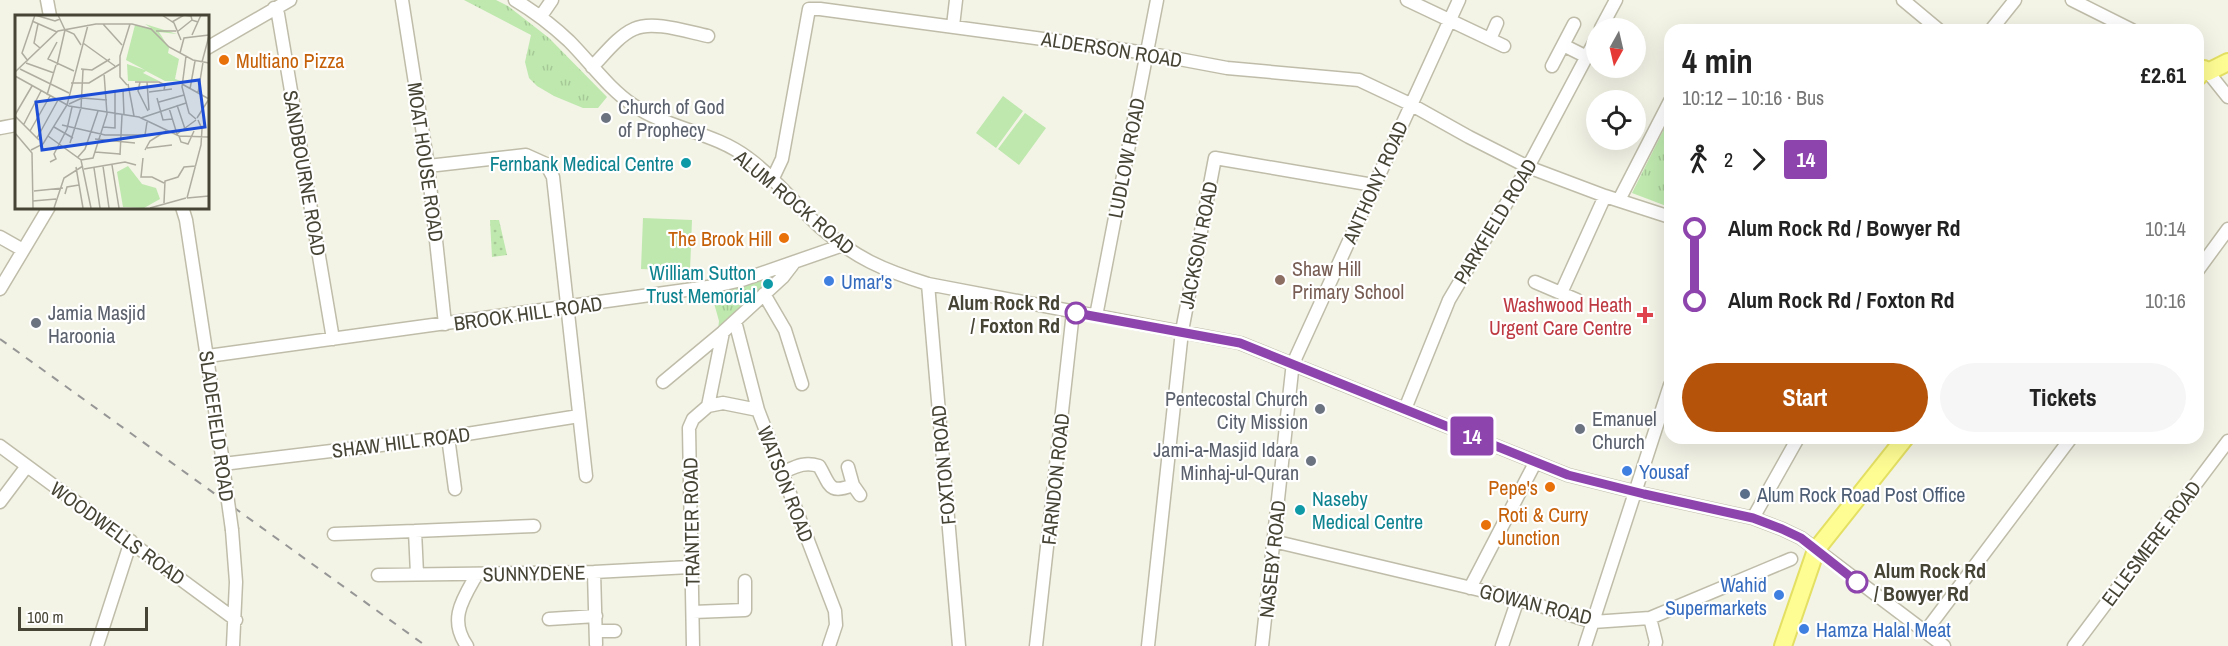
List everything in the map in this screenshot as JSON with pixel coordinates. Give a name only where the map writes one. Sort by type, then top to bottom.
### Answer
[{"type":"main road","points":[[2204,70],[2228,62]]},
{"type":"main road","points":[[1783,646],[1816,550],[1900,444]]},
{"type":"street","points":[[47,0],[50,15]]},
{"type":"street","points":[[208,47],[290,0]]},
{"type":"street","name":"MOAT HOUSE ROAD","points":[[402,0],[428,166],[445,324]]},
{"type":"street","name":"ALUM ROCK ROAD","points":[[515,0],[541,16],[632,105],[648,114],[718,140],[747,157],[773,178],[819,226],[865,261],[928,284],[1240,343],[1568,475],[1753,518],[1782,529],[1816,550],[1944,646]]},
{"type":"street","points":[[541,16],[552,0]]},
{"type":"street","points":[[953,26],[956,0]]},
{"type":"street","name":"LUDLOW ROAD","points":[[1095,316],[1157,0]]},
{"type":"street","points":[[1407,0],[1504,46]]},
{"type":"street","name":"ANTHONY ROAD","points":[[1294,364],[1410,104],[1460,0]]},
{"type":"street","points":[[1607,18],[1616,0]]},
{"type":"street","points":[[1903,0],[1932,24]]},
{"type":"street","points":[[1996,24],[2015,0]]},
{"type":"street","points":[[2072,0],[2117,24]]},
{"type":"street","name":"SANDBOURNE ROAD","points":[[274,8],[280,26],[333,339]]},
{"type":"street","name":"ALDERSON ROAD","points":[[773,178],[782,159],[809,9],[820,9],[1147,53],[1227,68],[1359,80],[1528,166],[1605,196],[1664,215]]},
{"type":"street","points":[[1490,39],[1497,23]]},
{"type":"street","points":[[1552,66],[1574,24]]},
{"type":"street","points":[[592,67],[625,34],[646,25],[708,36]]},
{"type":"street","points":[[1563,45],[1586,56]]},
{"type":"street","name":"PARKFIELD ROAD","points":[[1405,409],[1449,300],[1528,166],[1586,59]]},
{"type":"street","points":[[2204,73],[2228,97]]},
{"type":"street","points":[[1619,200],[1664,113]]},
{"type":"street","points":[[0,128],[15,125]]},
{"type":"street","points":[[428,166],[526,155],[546,164],[553,177],[586,476]]},
{"type":"street","name":"JACKSON ROAD","points":[[1148,646],[1182,331],[1215,158],[1374,185]]},
{"type":"street","points":[[1561,293],[1605,196]]},
{"type":"street","points":[[0,289],[49,208]]},
{"type":"street","name":"SLADEFIELD ROAD","points":[[182,208],[208,356],[235,550],[236,620],[233,646]]},
{"type":"street","points":[[2204,262],[2228,229]]},
{"type":"street","points":[[0,237],[23,250]]},
{"type":"street","name":"BROOK HILL ROAD","points":[[208,356],[715,286],[742,280],[843,245]]},
{"type":"street","points":[[663,382],[723,332],[783,277],[794,263]]},
{"type":"street","points":[[1535,282],[1577,300]]},
{"type":"street","name":"FOXTON ROAD","points":[[928,284],[959,646]]},
{"type":"street","points":[[764,294],[785,330],[802,384]]},
{"type":"street","name":"FARNDON ROAD","points":[[1036,646],[1073,312]]},
{"type":"street","name":"WATSON ROAD","points":[[735,321],[758,410],[835,611],[836,624],[829,646]]},
{"type":"street","name":"TRANTER ROAD","points":[[693,646],[689,428],[693,419],[708,406],[723,332]]},
{"type":"street","name":"NASEBY ROAD","points":[[1262,646],[1294,364]]},
{"type":"street","points":[[708,406],[723,403],[758,410]]},
{"type":"street","points":[[1585,646],[1664,403]]},
{"type":"street","name":"SHAW HILL ROAD","points":[[224,469],[579,416]]},
{"type":"street","points":[[448,437],[455,489]]},
{"type":"street","name":"ELLESMERE ROAD","points":[[2074,646],[2228,441]]},
{"type":"street","points":[[1753,518],[1795,444]]},
{"type":"street","points":[[1925,633],[2067,444]]},
{"type":"street","name":"WOODWELLS ROAD","points":[[0,446],[236,620]]},
{"type":"street","points":[[781,473],[803,463],[811,463],[819,466],[828,484],[834,489],[856,490],[848,466]]},
{"type":"street","points":[[1470,588],[1535,463]]},
{"type":"street","points":[[0,502],[27,466]]},
{"type":"street","points":[[334,534],[534,526]]},
{"type":"street","points":[[414,531],[417,574]]},
{"type":"street","points":[[97,646],[131,541]]},
{"type":"street","name":"GOWAN ROAD","points":[[1273,541],[1518,599],[1593,621],[1650,618],[1791,559]]},
{"type":"street","name":"SUNNYDENE","points":[[378,574],[594,572],[690,567]]},
{"type":"street","points":[[594,572],[596,644]]},
{"type":"street","points":[[467,646],[460,636],[457,619],[462,602],[477,574]]},
{"type":"street","points":[[693,612],[746,610],[745,581]]},
{"type":"street","points":[[1502,646],[1518,599]]},
{"type":"street","points":[[549,619],[596,616]]},
{"type":"street","points":[[1650,618],[1655,646]]},
{"type":"street","points":[[596,631],[615,631]]},
{"type":"green space","points":[[464,0],[496,0],[508,6],[549,38],[607,97],[598,108],[583,108],[537,86],[529,78],[525,62],[531,35]]},
{"type":"green space","points":[[1003,96],[1023,111],[996,148],[976,133]]},
{"type":"green space","points":[[1025,113],[1046,128],[1019,165],[998,149]]},
{"type":"green space","points":[[1664,129],[1664,205],[1632,193]]},
{"type":"green space","points":[[643,218],[692,220],[690,271],[641,269]]},
{"type":"green space","points":[[490,220],[499,220],[507,255],[492,257]]},
{"type":"green space","points":[[775,276],[718,330],[719,321],[712,296]]},
{"type":"railway","points":[[0,339],[426,646]]},
{"type":"bus line","name":"14","points":[[1076,313],[1240,343],[1568,475],[1753,518],[1801,538],[1857,582]]},
{"type":"place","name":"Multiano Pizza","points":[[224,60]]},
{"type":"place","name":"Church of God of Prophecy","points":[[606,118]]},
{"type":"place","name":"Fernbank Medical Centre","points":[[686,163]]},
{"type":"place","name":"The Brook Hill","points":[[784,238]]},
{"type":"place","name":"Shaw Hill Primary School","points":[[1280,280]]},
{"type":"place","name":"Umar's","points":[[829,281]]},
{"type":"place","name":"William Sutton Trust Memorial","points":[[768,284]]},
{"type":"place","name":"Alum Rock Rd / Foxton Rd","points":[[1076,313]]},
{"type":"place","name":"Washwood Heath Urgent Care Centre","points":[[1645,315]]},
{"type":"place","name":"Jamia Masjid Haroonia","points":[[36,323]]},
{"type":"place","name":"Pentecostal Church City Mission","points":[[1320,409]]},
{"type":"place","name":"Emanuel Church","points":[[1580,429]]},
{"type":"place","name":"Jami-a-Masjid Idara Minhaj-ul-Quran","points":[[1311,461]]},
{"type":"place","name":"Yousaf","points":[[1627,471]]},
{"type":"place","name":"Pepe's","points":[[1550,487]]},
{"type":"place","name":"Alum Rock Road Post Office","points":[[1745,494]]},
{"type":"place","name":"Naseby Medical Centre","points":[[1300,510]]},
{"type":"place","name":"Roti & Curry Junction","points":[[1486,525]]},
{"type":"place","name":"Alum Rock Rd / Bowyer Rd","points":[[1857,582]]},
{"type":"place","name":"Wahid Supermarkets","points":[[1779,595]]},
{"type":"place","name":"Hamza Halal Meat","points":[[1804,629]]}]
